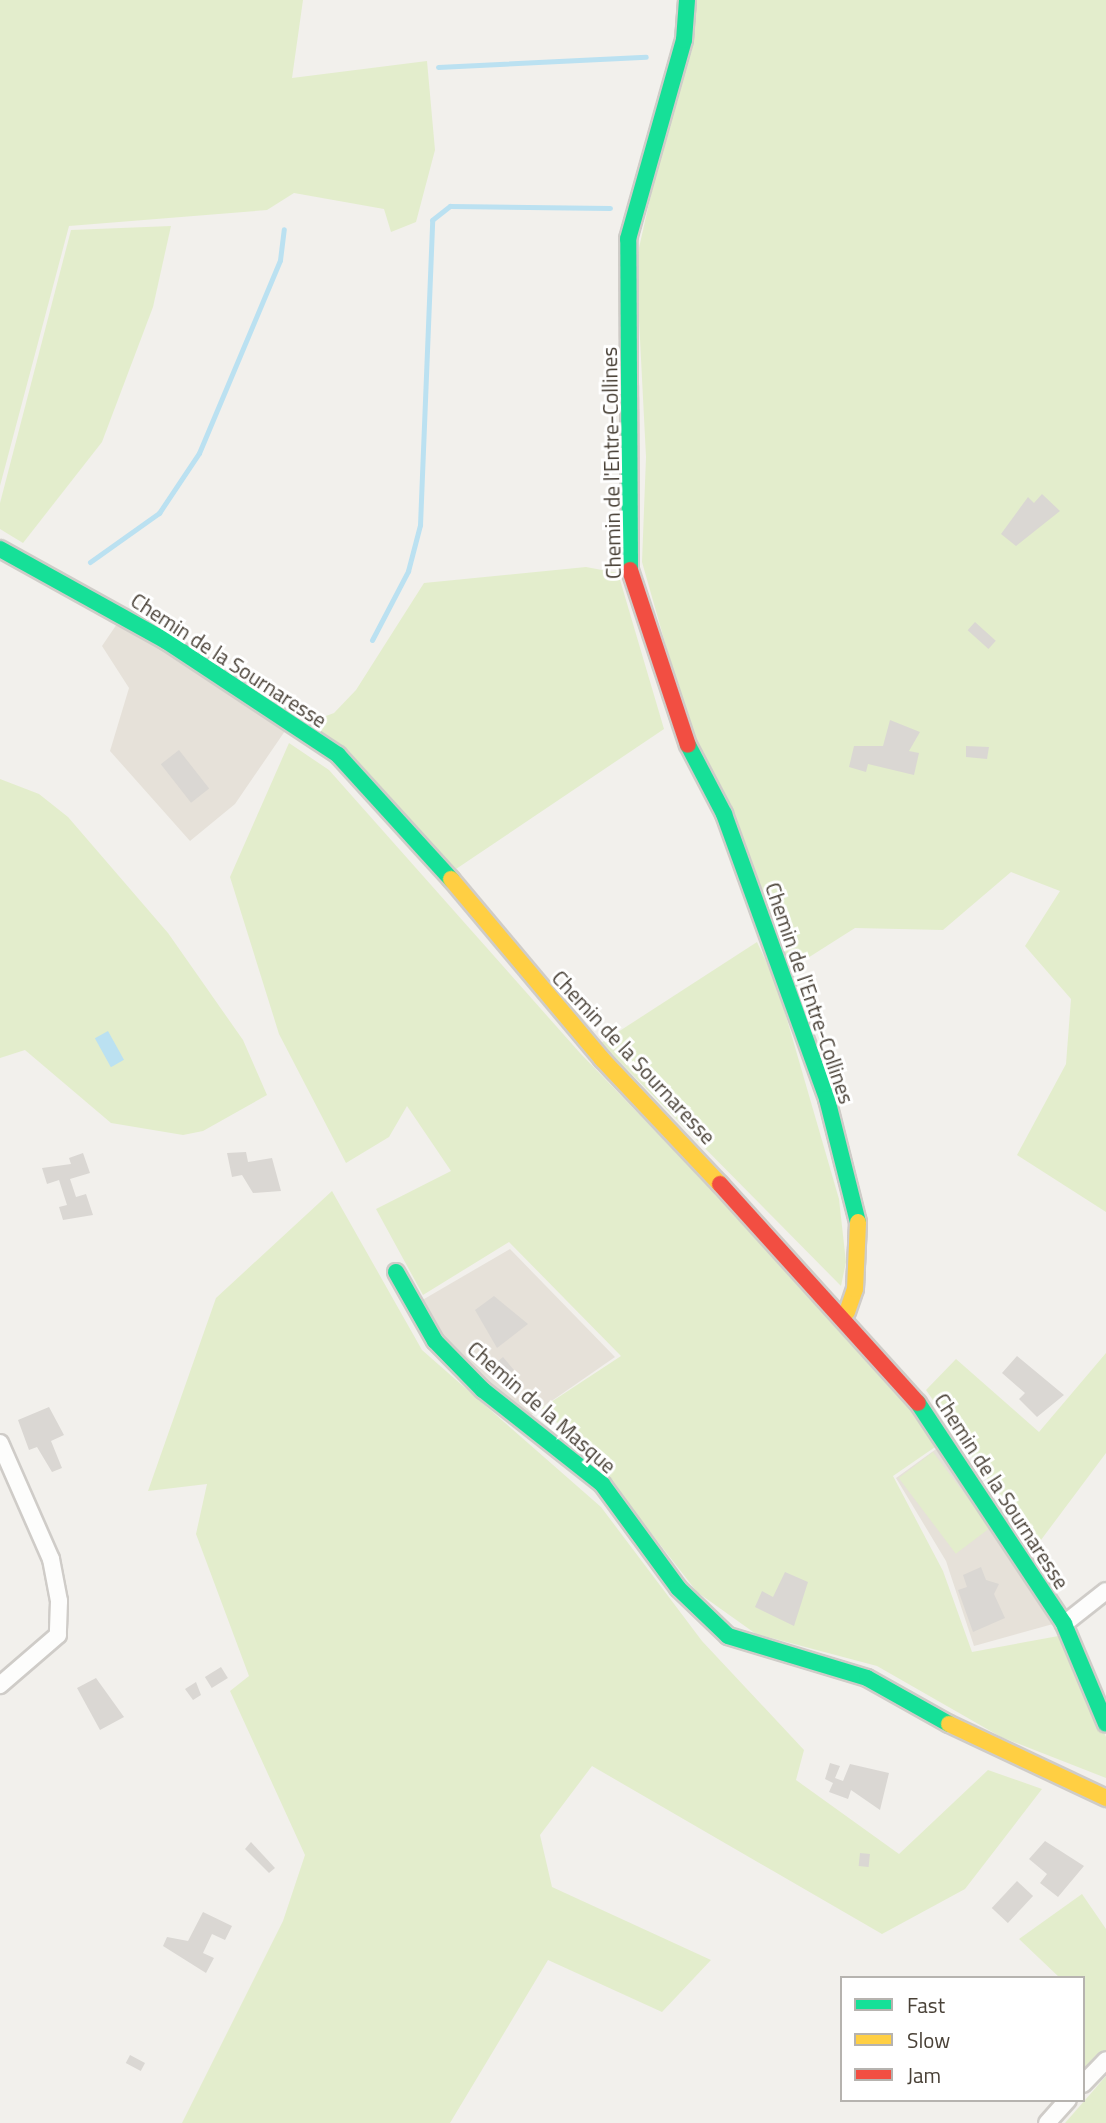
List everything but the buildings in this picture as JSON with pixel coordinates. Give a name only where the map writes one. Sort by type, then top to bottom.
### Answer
[{"type":"street","name":"Chemin de l'Entre-Collines","points":[[687,0],[684,40],[628,239],[630,575],[678,726],[724,814],[827,1100],[858,1220],[855,1289],[847,1312]]},
{"type":"street","name":"Chemin de la Sournaresse","points":[[0,549],[166,641],[338,755],[389,805],[602,1059],[847,1312],[930,1416],[1064,1624],[1106,1724]]},
{"type":"street","name":"Chemin de la Masque","points":[[397,1272],[435,1341],[482,1390],[602,1484],[678,1588],[728,1636],[867,1678],[938,1719],[1106,1798]]},
{"type":"street","points":[[0,1443],[51,1559],[59,1601],[58,1635],[0,1685]]},
{"type":"street","points":[[1064,1624],[1106,1591]]},
{"type":"street","points":[[1085,2082],[1106,2060]]},
{"type":"street","points":[[1047,2123],[1066,2102]]},
{"type":"shaded area","points":[[121,618],[285,731],[235,804],[190,841],[110,751],[129,688],[102,646]]},
{"type":"shaded area","points":[[510,1249],[615,1357],[527,1418],[452,1351],[419,1302]]},
{"type":"shaded area","points":[[943,1444],[1053,1624],[974,1646],[946,1561],[896,1478]]},
{"type":"green space","points":[[0,0],[303,0],[292,78],[427,61],[435,150],[416,222],[391,232],[384,209],[294,193],[267,210],[69,226],[0,486]]},
{"type":"green space","points":[[695,0],[1106,0],[1106,1212],[1017,1155],[1066,1064],[1071,999],[1025,946],[1060,891],[1011,872],[943,930],[855,928],[792,968],[687,720],[642,562],[646,457],[636,261]]},
{"type":"green space","points":[[171,226],[153,307],[102,442],[23,543],[0,529],[0,503],[71,230]]},
{"type":"green space","points":[[586,567],[618,573],[664,729],[456,869],[307,723],[334,713],[356,690],[424,583]]},
{"type":"green space","points":[[289,743],[329,770],[580,1053],[848,1331],[938,1445],[893,1476],[943,1571],[972,1652],[1064,1635],[1106,1737],[1106,1778],[1001,1737],[877,1666],[756,1634],[697,1592],[592,1457],[542,1408],[621,1356],[509,1242],[423,1295],[376,1209],[451,1171],[407,1106],[389,1137],[346,1163],[279,1034],[230,877]]},
{"type":"green space","points":[[0,779],[39,794],[68,817],[168,933],[243,1040],[267,1095],[203,1131],[183,1135],[111,1123],[25,1050],[0,1058]]},
{"type":"green space","points":[[757,942],[777,985],[839,1199],[846,1262],[841,1286],[601,1043]]},
{"type":"green space","points":[[332,1191],[422,1350],[601,1507],[702,1641],[804,1750],[796,1780],[899,1854],[988,1770],[1042,1789],[965,1889],[882,1934],[592,1766],[540,1835],[552,1887],[711,1960],[662,2012],[548,1960],[450,2123],[182,2123],[283,1921],[305,1855],[230,1691],[249,1676],[196,1534],[207,1484],[148,1491],[216,1298]]},
{"type":"green space","points":[[1106,1353],[1106,1453],[1035,1548],[926,1390],[956,1359],[1039,1432]]},
{"type":"green space","points":[[933,1452],[990,1528],[956,1554],[899,1478]]},
{"type":"green space","points":[[1082,1894],[1106,1929],[1106,2052],[1085,2073],[1085,1976],[1058,1976],[1019,1939]]},
{"type":"green space","points":[[1106,2076],[1106,2123],[1065,2123]]},
{"type":"water","points":[[108,1031],[124,1060],[111,1067],[95,1038]]},
{"type":"waterway","points":[[438,67],[646,57]]},
{"type":"waterway","points":[[372,640],[408,571],[420,525],[432,220],[450,206],[610,208]]},
{"type":"waterway","points":[[90,562],[159,513],[199,453],[280,260],[284,229]]},
{"type":"traffic: fast","points":[[630,570],[628,239],[684,40],[687,0]]},
{"type":"traffic: fast","points":[[0,549],[166,641],[338,755],[451,879]]},
{"type":"traffic: fast","points":[[688,745],[724,814],[827,1099],[858,1222]]},
{"type":"traffic: fast","points":[[396,1272],[435,1341],[483,1390],[602,1484],[678,1588],[728,1636],[867,1678],[949,1724]]},
{"type":"traffic: fast","points":[[918,1403],[1064,1624],[1106,1724]]},
{"type":"traffic: slow","points":[[451,879],[602,1059],[720,1184]]},
{"type":"traffic: slow","points":[[847,1312],[855,1289],[858,1222]]},
{"type":"traffic: slow","points":[[949,1724],[1106,1798]]},
{"type":"traffic: jam","points":[[630,570],[688,745]]},
{"type":"traffic: jam","points":[[720,1184],[918,1403]]}]
